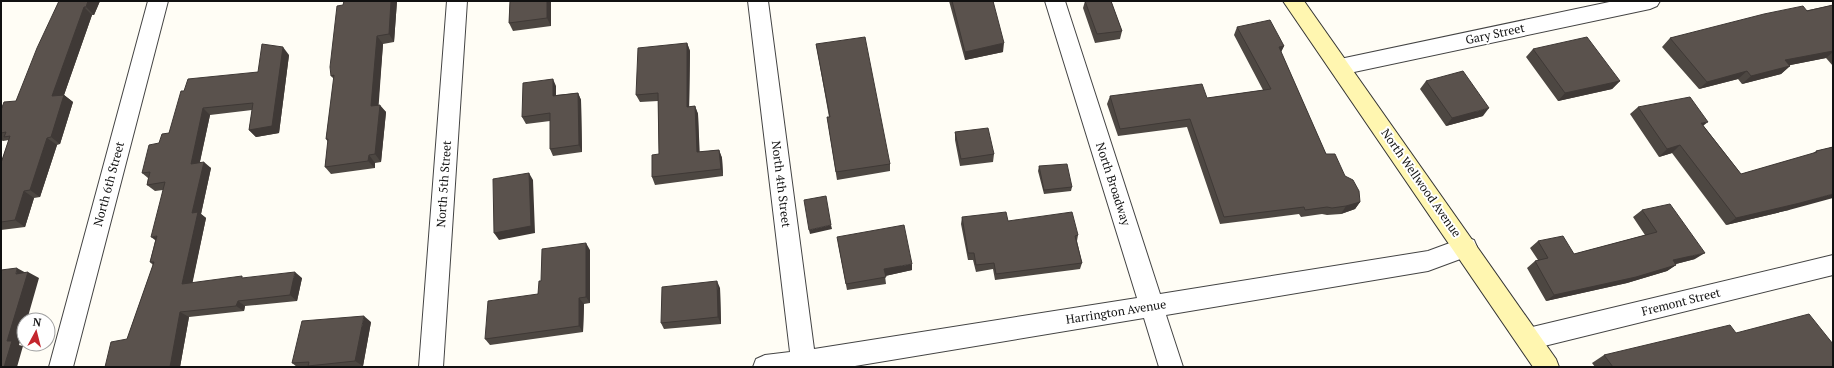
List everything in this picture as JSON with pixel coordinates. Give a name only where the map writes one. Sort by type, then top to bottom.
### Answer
[{"type":"main road","name":"North Wellwood Avenue","points":[[1293,1],[1466,247],[1547,367]]},
{"type":"street","name":"North 6th Street","points":[[61,367],[158,1]]},
{"type":"street","name":"North 5th Street","points":[[431,367],[457,1]]},
{"type":"street","name":"North 4th Street","points":[[758,1],[803,364]]},
{"type":"street","name":"North Broadway","points":[[1055,1],[1170,367]]},
{"type":"street","name":"Gary Street","points":[[1340,67],[1650,1]]},
{"type":"street","name":"Harrington Avenue","points":[[765,367],[803,364],[1428,261],[1466,247]]},
{"type":"street","name":"Fremont Street","points":[[1528,339],[1833,265]]},
{"type":"building","points":[[59,1],[88,1],[86,7],[84,7],[52,96],[64,95],[51,137],[47,138],[30,190],[24,191],[15,220],[1,222],[1,163],[10,136],[4,137],[6,132],[1,133],[1,110],[4,102],[16,101],[37,48]]},
{"type":"building","points":[[344,1],[391,1],[389,34],[377,36],[371,106],[380,105],[375,154],[369,155],[368,161],[325,167],[328,139],[326,139],[334,75],[331,76],[330,67],[337,6],[343,5]]},
{"type":"building","points":[[510,1],[547,1],[547,18],[509,23]]},
{"type":"building","points":[[952,1],[993,1],[1004,43],[965,52]]},
{"type":"building","points":[[1085,1],[1111,1],[1122,31],[1097,34]]},
{"type":"building","points":[[1833,5],[1833,51],[1785,60],[1790,66],[1751,76],[1747,71],[1707,82],[1670,38],[1764,14],[1803,6],[1807,11]]},
{"type":"building","points":[[1270,20],[1284,46],[1279,47],[1326,154],[1335,154],[1345,176],[1353,180],[1359,191],[1360,202],[1332,208],[1327,207],[1305,210],[1304,207],[1224,217],[1190,119],[1120,129],[1110,96],[1202,84],[1207,98],[1271,89],[1237,27]]},
{"type":"building","points":[[865,37],[890,164],[836,172],[827,117],[830,117],[816,44]]},
{"type":"building","points":[[1587,37],[1620,81],[1565,93],[1533,49]]},
{"type":"building","points":[[687,43],[687,107],[695,106],[697,152],[719,150],[721,169],[652,177],[652,155],[659,154],[658,93],[636,95],[638,48]]},
{"type":"building","points":[[262,44],[283,47],[272,126],[249,130],[253,103],[203,108],[191,164],[204,162],[192,213],[198,212],[182,284],[242,276],[242,278],[295,272],[290,295],[238,301],[236,306],[180,312],[170,367],[105,367],[111,342],[127,339],[154,262],[150,262],[157,236],[151,237],[165,182],[147,185],[150,172],[142,173],[149,145],[159,143],[162,134],[169,133],[181,91],[184,91],[188,79],[258,72]]},
{"type":"building","points":[[1463,71],[1489,108],[1452,118],[1426,81]]},
{"type":"building","points":[[553,79],[553,96],[578,93],[579,145],[550,149],[550,113],[522,117],[523,83]]},
{"type":"building","points":[[1690,97],[1708,122],[1701,123],[1741,174],[1833,147],[1833,194],[1736,218],[1680,145],[1667,149],[1638,107]]},
{"type":"building","points":[[988,128],[994,154],[961,159],[955,132]]},
{"type":"building","points":[[1067,164],[1072,187],[1044,190],[1039,166]]},
{"type":"building","points":[[529,173],[531,226],[494,233],[493,179]]},
{"type":"building","points":[[826,196],[831,225],[809,230],[804,200]]},
{"type":"building","points":[[1670,204],[1705,253],[1673,260],[1676,265],[1636,277],[1554,295],[1535,261],[1548,258],[1538,241],[1563,236],[1574,254],[1657,232],[1642,210]]},
{"type":"building","points":[[1006,212],[1008,221],[1072,212],[1078,235],[1075,236],[1082,263],[996,274],[994,263],[976,265],[974,253],[968,253],[962,217]]},
{"type":"building","points":[[904,225],[912,264],[884,269],[886,277],[846,284],[837,237]]},
{"type":"building","points":[[586,243],[586,297],[579,298],[579,326],[485,339],[488,301],[538,294],[539,281],[541,281],[542,249]]},
{"type":"building","points":[[17,268],[16,274],[28,272],[7,341],[12,341],[4,367],[1,367],[1,270]]},
{"type":"building","points":[[717,281],[718,317],[661,323],[662,287]]},
{"type":"building","points":[[1809,314],[1833,344],[1833,367],[1613,367],[1604,355],[1730,325],[1736,333]]},
{"type":"building","points":[[364,316],[355,361],[308,366],[309,362],[292,363],[302,321]]}]
